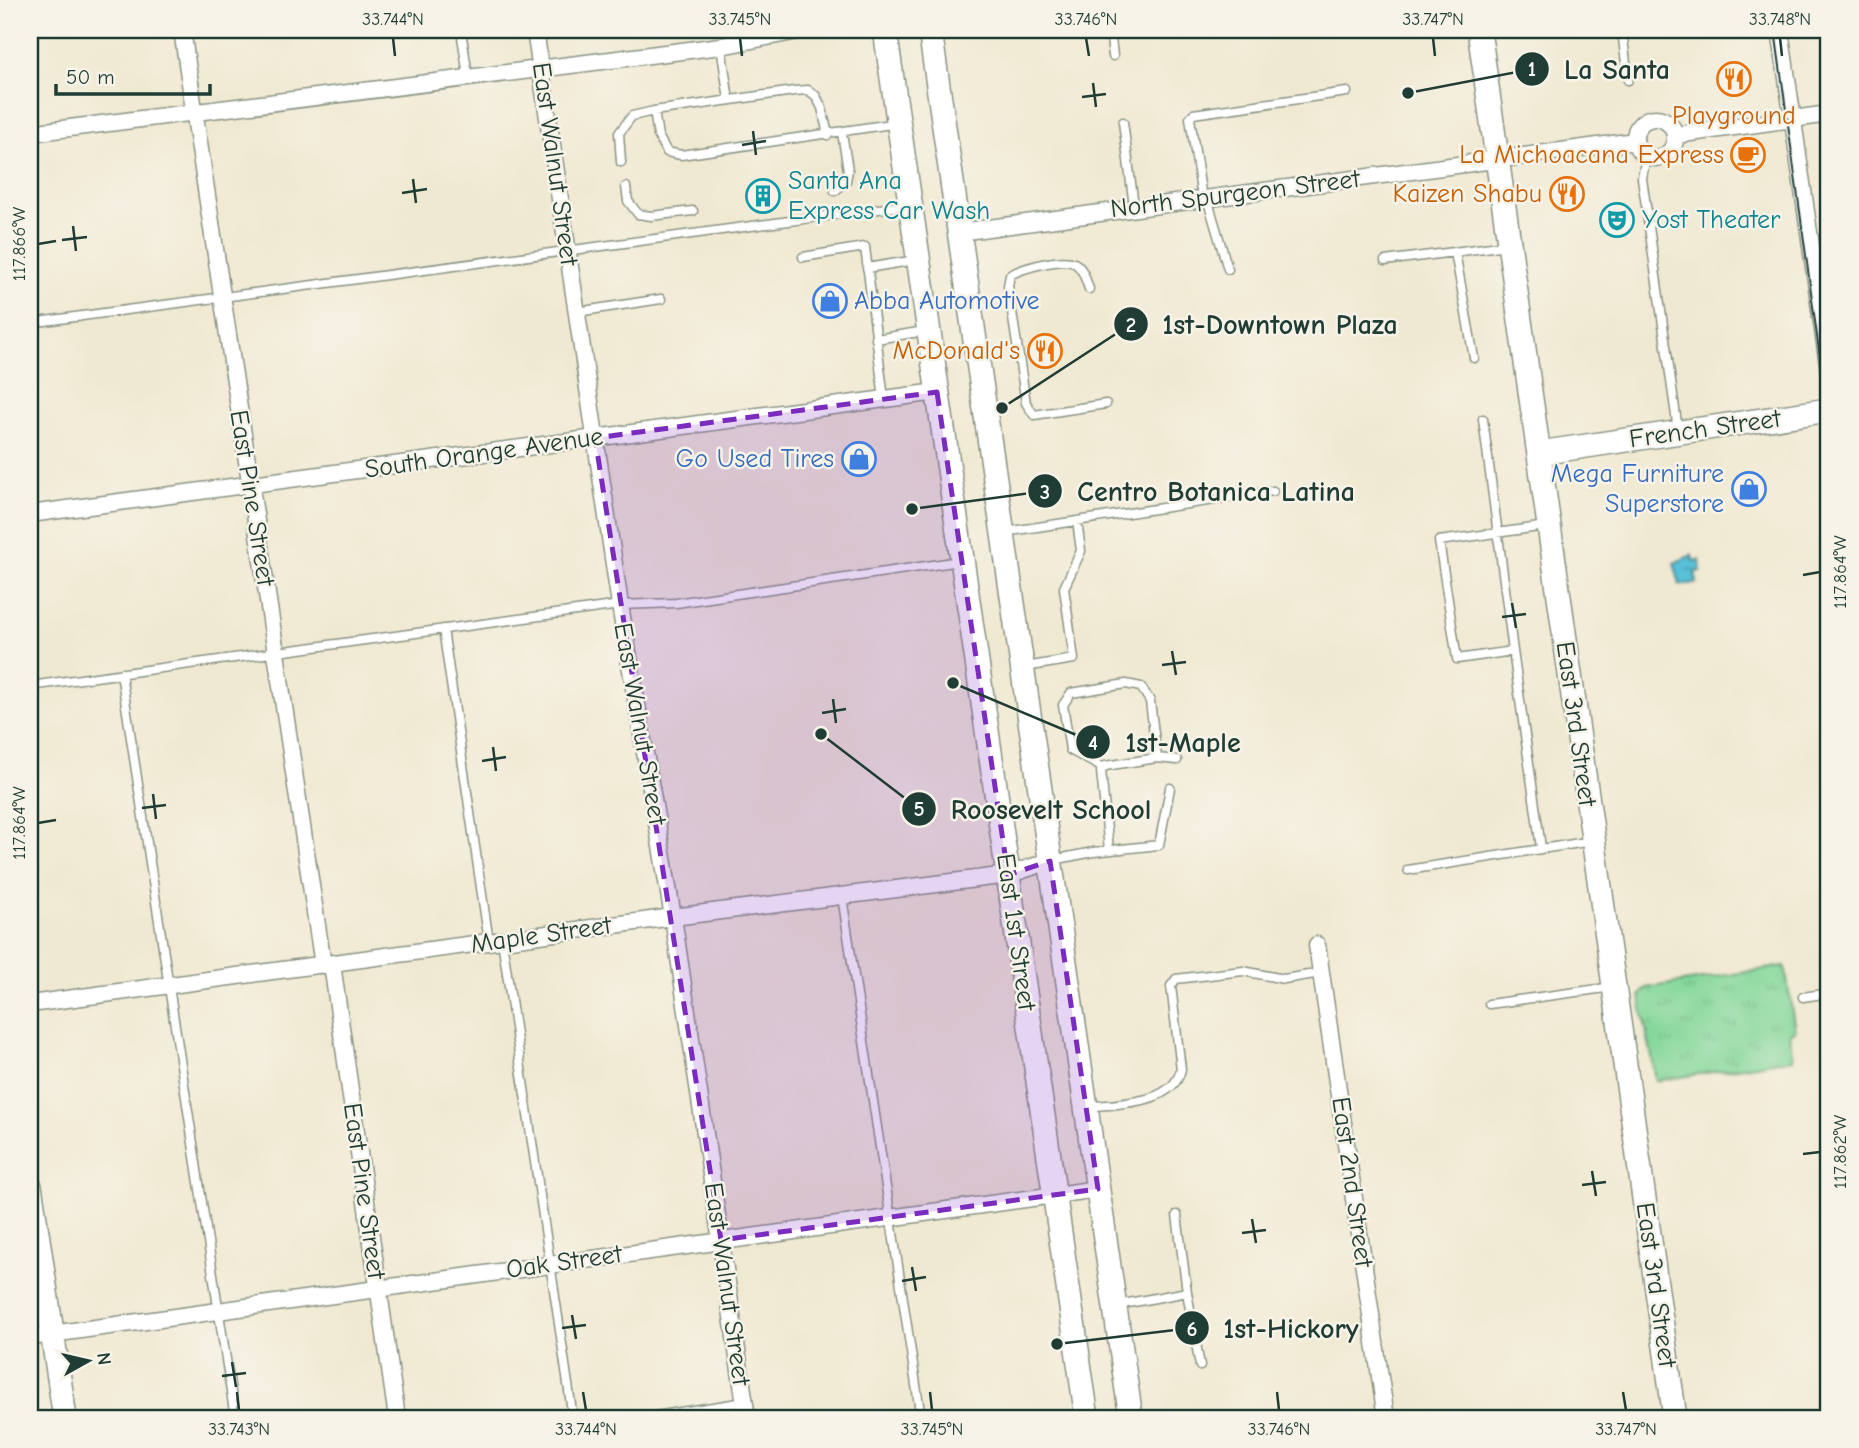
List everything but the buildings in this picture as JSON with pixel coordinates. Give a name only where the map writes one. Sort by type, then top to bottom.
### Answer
[{"type":"main road","name":"East 1st Street","points":[[885,30],[1087,1418]]},
{"type":"main road","name":"East 1st Street","points":[[930,30],[1131,1418]]},
{"type":"main road","name":"East 3rd Street","points":[[1479,30],[1675,1418]]},
{"type":"main road","name":"French Street","points":[[1539,453],[1829,410]]},
{"type":"main road","points":[[30,1186],[41,1335],[65,1418]]},
{"type":"street","name":"East Pine Street","points":[[182,30],[221,297],[397,1418]]},
{"type":"street","name":"East Walnut Street","points":[[535,30],[620,605],[673,917],[746,1410]]},
{"type":"street","points":[[30,133],[721,46],[803,30]]},
{"type":"street","points":[[1780,30],[1829,372]]},
{"type":"street","points":[[1676,135],[1829,114]]},
{"type":"street","points":[[1653,118],[1668,122],[1676,135],[1667,155],[1653,158],[1646,156],[1635,141],[1639,125],[1653,118]]},
{"type":"street","name":"North Spurgeon Street","points":[[959,232],[1134,206],[1635,141]]},
{"type":"street","name":"South Orange Avenue","points":[[30,514],[937,392]]},
{"type":"street","name":"Maple Street","points":[[30,1004],[673,917],[1008,875],[1050,861]]},
{"type":"street","name":"East 2nd Street","points":[[1317,945],[1386,1418]]},
{"type":"street","name":"Oak Street","points":[[41,1335],[1098,1189]]},
{"type":"lane","points":[[461,30],[468,76]]},
{"type":"lane","points":[[1110,30],[1113,55]]},
{"type":"lane","points":[[1622,30],[1628,80]]},
{"type":"lane","points":[[721,46],[729,100]]},
{"type":"lane","points":[[621,162],[619,133],[632,116],[729,100],[808,90],[822,108],[828,135]]},
{"type":"lane","points":[[1228,269],[1204,197],[1191,118],[1193,114],[1347,92]]},
{"type":"lane","points":[[654,111],[658,136],[667,152],[681,155],[898,123]]},
{"type":"lane","points":[[1123,122],[1134,206]]},
{"type":"lane","points":[[835,191],[846,181],[848,170],[842,133]]},
{"type":"lane","points":[[1646,156],[1642,178],[1678,433]]},
{"type":"lane","points":[[626,187],[628,201],[638,214],[651,216],[693,211]]},
{"type":"lane","points":[[30,323],[910,205]]},
{"type":"lane","points":[[1384,261],[1510,245]]},
{"type":"lane","points":[[803,257],[865,247],[884,399]]},
{"type":"lane","points":[[1455,252],[1474,358]]},
{"type":"lane","points":[[867,268],[918,260]]},
{"type":"lane","points":[[1089,289],[1084,274],[1075,264],[1065,262],[1023,268],[1010,275],[1008,286],[1026,403],[1034,415],[1105,404]]},
{"type":"lane","points":[[577,312],[660,299]]},
{"type":"lane","points":[[876,339],[928,330]]},
{"type":"lane","points":[[1483,419],[1496,534],[1541,848]]},
{"type":"lane","points":[[1003,532],[1273,491]]},
{"type":"lane","points":[[1022,667],[1074,659],[1065,588],[1081,551],[1077,521]]},
{"type":"lane","points":[[1513,651],[1457,659],[1438,541],[1549,525]]},
{"type":"lane","points":[[30,686],[620,605],[676,603],[962,560]]},
{"type":"lane","points":[[443,629],[551,1264],[573,1418]]},
{"type":"lane","points":[[121,673],[235,1418]]},
{"type":"lane","points":[[1157,758],[1150,701],[1141,687],[1126,684],[1071,693],[1063,705],[1070,750],[1103,768],[1157,758],[1177,760]]},
{"type":"lane","points":[[1103,768],[1099,778],[1109,850]]},
{"type":"lane","points":[[1050,861],[1109,850],[1159,845],[1170,788]]},
{"type":"lane","points":[[1408,870],[1592,841]]},
{"type":"lane","points":[[842,896],[921,1418]]},
{"type":"lane","points":[[1086,1107],[1155,1096],[1172,1089],[1178,1081],[1181,1069],[1171,986],[1175,979],[1243,971],[1284,979],[1321,973]]},
{"type":"lane","points":[[1489,1004],[1613,987]]},
{"type":"lane","points":[[1804,997],[1829,993]]},
{"type":"lane","points":[[1177,1215],[1200,1366]]},
{"type":"lane","points":[[1115,1305],[1187,1292]]},
{"type":"lane","points":[[642,1418],[746,1410]]},
{"type":"highlighted area","points":[[937,392],[1008,875],[1050,861],[1098,1189],[721,1240],[595,438]]},
{"type":"green space","points":[[1785,966],[1795,1031],[1789,1033],[1793,1059],[1656,1081],[1640,996],[1646,988]]},
{"type":"water","points":[[1692,555],[1693,561],[1700,560],[1701,571],[1695,572],[1697,583],[1680,585],[1674,563]]},
{"type":"tram line","points":[[1775,30],[1829,423]]},
{"type":"place","name":"Playground","points":[[1734,79]]},
{"type":"place","name":"La Santa","points":[[1408,93]]},
{"type":"place","name":"La Michoacana Express","points":[[1748,155]]},
{"type":"place","name":"Kaizen Shabu","points":[[1567,194]]},
{"type":"place","name":"Santa Ana Express Car Wash","points":[[763,196]]},
{"type":"place","name":"Yost Theater","points":[[1617,220]]},
{"type":"place","name":"Abba Automotive","points":[[830,301]]},
{"type":"place","name":"McDonald's","points":[[1045,351]]},
{"type":"place","name":"1st-Downtown Plaza","points":[[1002,408]]},
{"type":"place","name":"Go Used Tires","points":[[859,459]]},
{"type":"place","name":"Mega Furniture Superstore","points":[[1749,489]]},
{"type":"place","name":"Centro Botanica Latina","points":[[912,509]]},
{"type":"place","name":"1st-Maple","points":[[953,683]]},
{"type":"place","name":"Roosevelt School","points":[[821,734]]},
{"type":"place","name":"1st-Hickory","points":[[1057,1344]]}]
